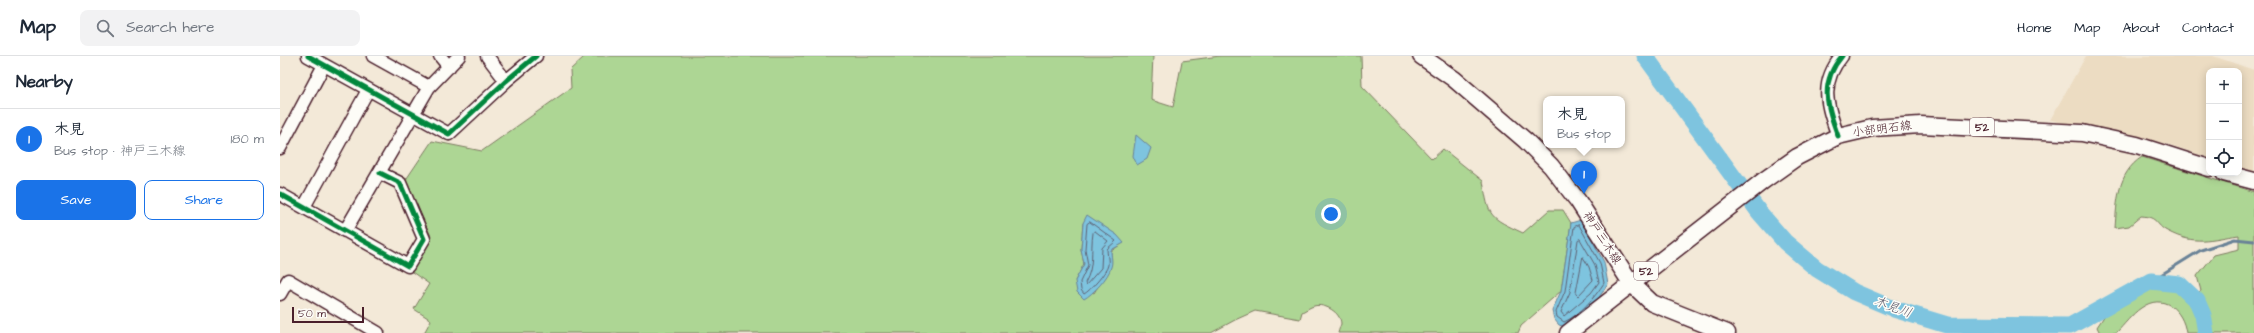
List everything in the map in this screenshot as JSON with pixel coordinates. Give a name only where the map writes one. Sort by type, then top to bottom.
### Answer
[{"type":"main road","name":"神戸三木線","points":[[1421,56],[1454,79],[1526,141],[1551,166],[1578,200],[1631,283],[1652,304],[1727,333]]},
{"type":"main road","name":"小部明石線","points":[[1568,333],[1763,181],[1797,157],[1838,136],[1872,128],[1921,125],[2082,133],[2137,145],[2206,167]]},
{"type":"main road","points":[[2235,176],[2254,181]]},
{"type":"street","points":[[308,56],[413,116],[449,134],[506,81],[536,56]]},
{"type":"street","points":[[373,56],[429,87]]},
{"type":"street","points":[[440,56],[449,66]]},
{"type":"street","points":[[346,231],[429,87],[459,56]]},
{"type":"street","points":[[487,56],[506,81]]},
{"type":"street","points":[[1838,136],[1826,102],[1828,83],[1837,62],[1842,56]]},
{"type":"street","points":[[280,148],[324,65]]},
{"type":"street","points":[[304,207],[368,90]]},
{"type":"street","points":[[280,194],[408,266],[424,239],[400,183],[380,173]]},
{"type":"street","points":[[280,294],[288,280],[378,333]]},
{"type":"shaded area","points":[[2086,56],[2213,56],[2254,70],[2254,173],[2242,169],[2242,68],[2206,68],[2206,157],[2167,144],[2050,120]]},
{"type":"green space","points":[[585,56],[1153,56],[1151,100],[1173,107],[1182,61],[1220,56],[1361,56],[1362,86],[1432,159],[1443,149],[1483,181],[1489,209],[1492,215],[1497,219],[1523,233],[1549,210],[1563,210],[1571,223],[1561,291],[1521,326],[1518,333],[1338,333],[1341,324],[1338,316],[1331,309],[1318,305],[1302,312],[1300,319],[1255,311],[1211,333],[424,333],[431,320],[414,309],[429,284],[412,272],[431,236],[405,181],[432,141],[482,151],[571,88],[570,70]],"holes":[[[1083,223],[1123,243],[1111,251],[1109,270],[1094,293],[1075,281],[1084,264],[1081,249]]]},
{"type":"green space","points":[[2142,157],[2254,192],[2254,333],[2186,333],[2181,317],[2176,311],[2171,306],[2157,302],[2149,304],[2138,310],[2116,333],[2100,333],[2097,327],[2105,315],[2152,288],[2174,287],[2187,298],[2201,291],[2197,276],[2214,255],[2239,249],[2239,235],[2203,240],[2186,239],[2163,229],[2154,220],[2147,217],[2141,216],[2129,226],[2115,228],[2118,198],[2123,180],[2128,171]]},
{"type":"water","points":[[1136,135],[1151,148],[1147,159],[1137,165],[1133,156]]},
{"type":"water","points":[[1087,215],[1117,235],[1124,243],[1111,250],[1112,265],[1110,271],[1096,289],[1084,299],[1077,292],[1075,281],[1084,264],[1081,249],[1083,223]]},
{"type":"water","points":[[1581,220],[1604,262],[1608,284],[1598,299],[1565,327],[1559,325],[1554,319],[1552,311],[1561,291],[1571,223]]},
{"type":"waterway","name":"木見川","points":[[1645,56],[1759,212],[1785,242],[1817,269],[1854,292],[1894,309],[1947,325],[2070,326],[2151,281],[2179,284],[2197,301],[2203,315],[2206,333]]},
{"type":"waterway","points":[[2151,281],[2201,250],[2235,239],[2254,241]]},
{"type":"cycle path","points":[[308,56],[449,134],[506,81],[536,56]]},
{"type":"cycle path","points":[[1838,136],[1828,105],[1827,95],[1830,76],[1842,56]]},
{"type":"cycle path","points":[[280,194],[408,266],[424,239],[400,183],[380,173]]},
{"type":"place","name":"木見","points":[[1584,194]]}]
